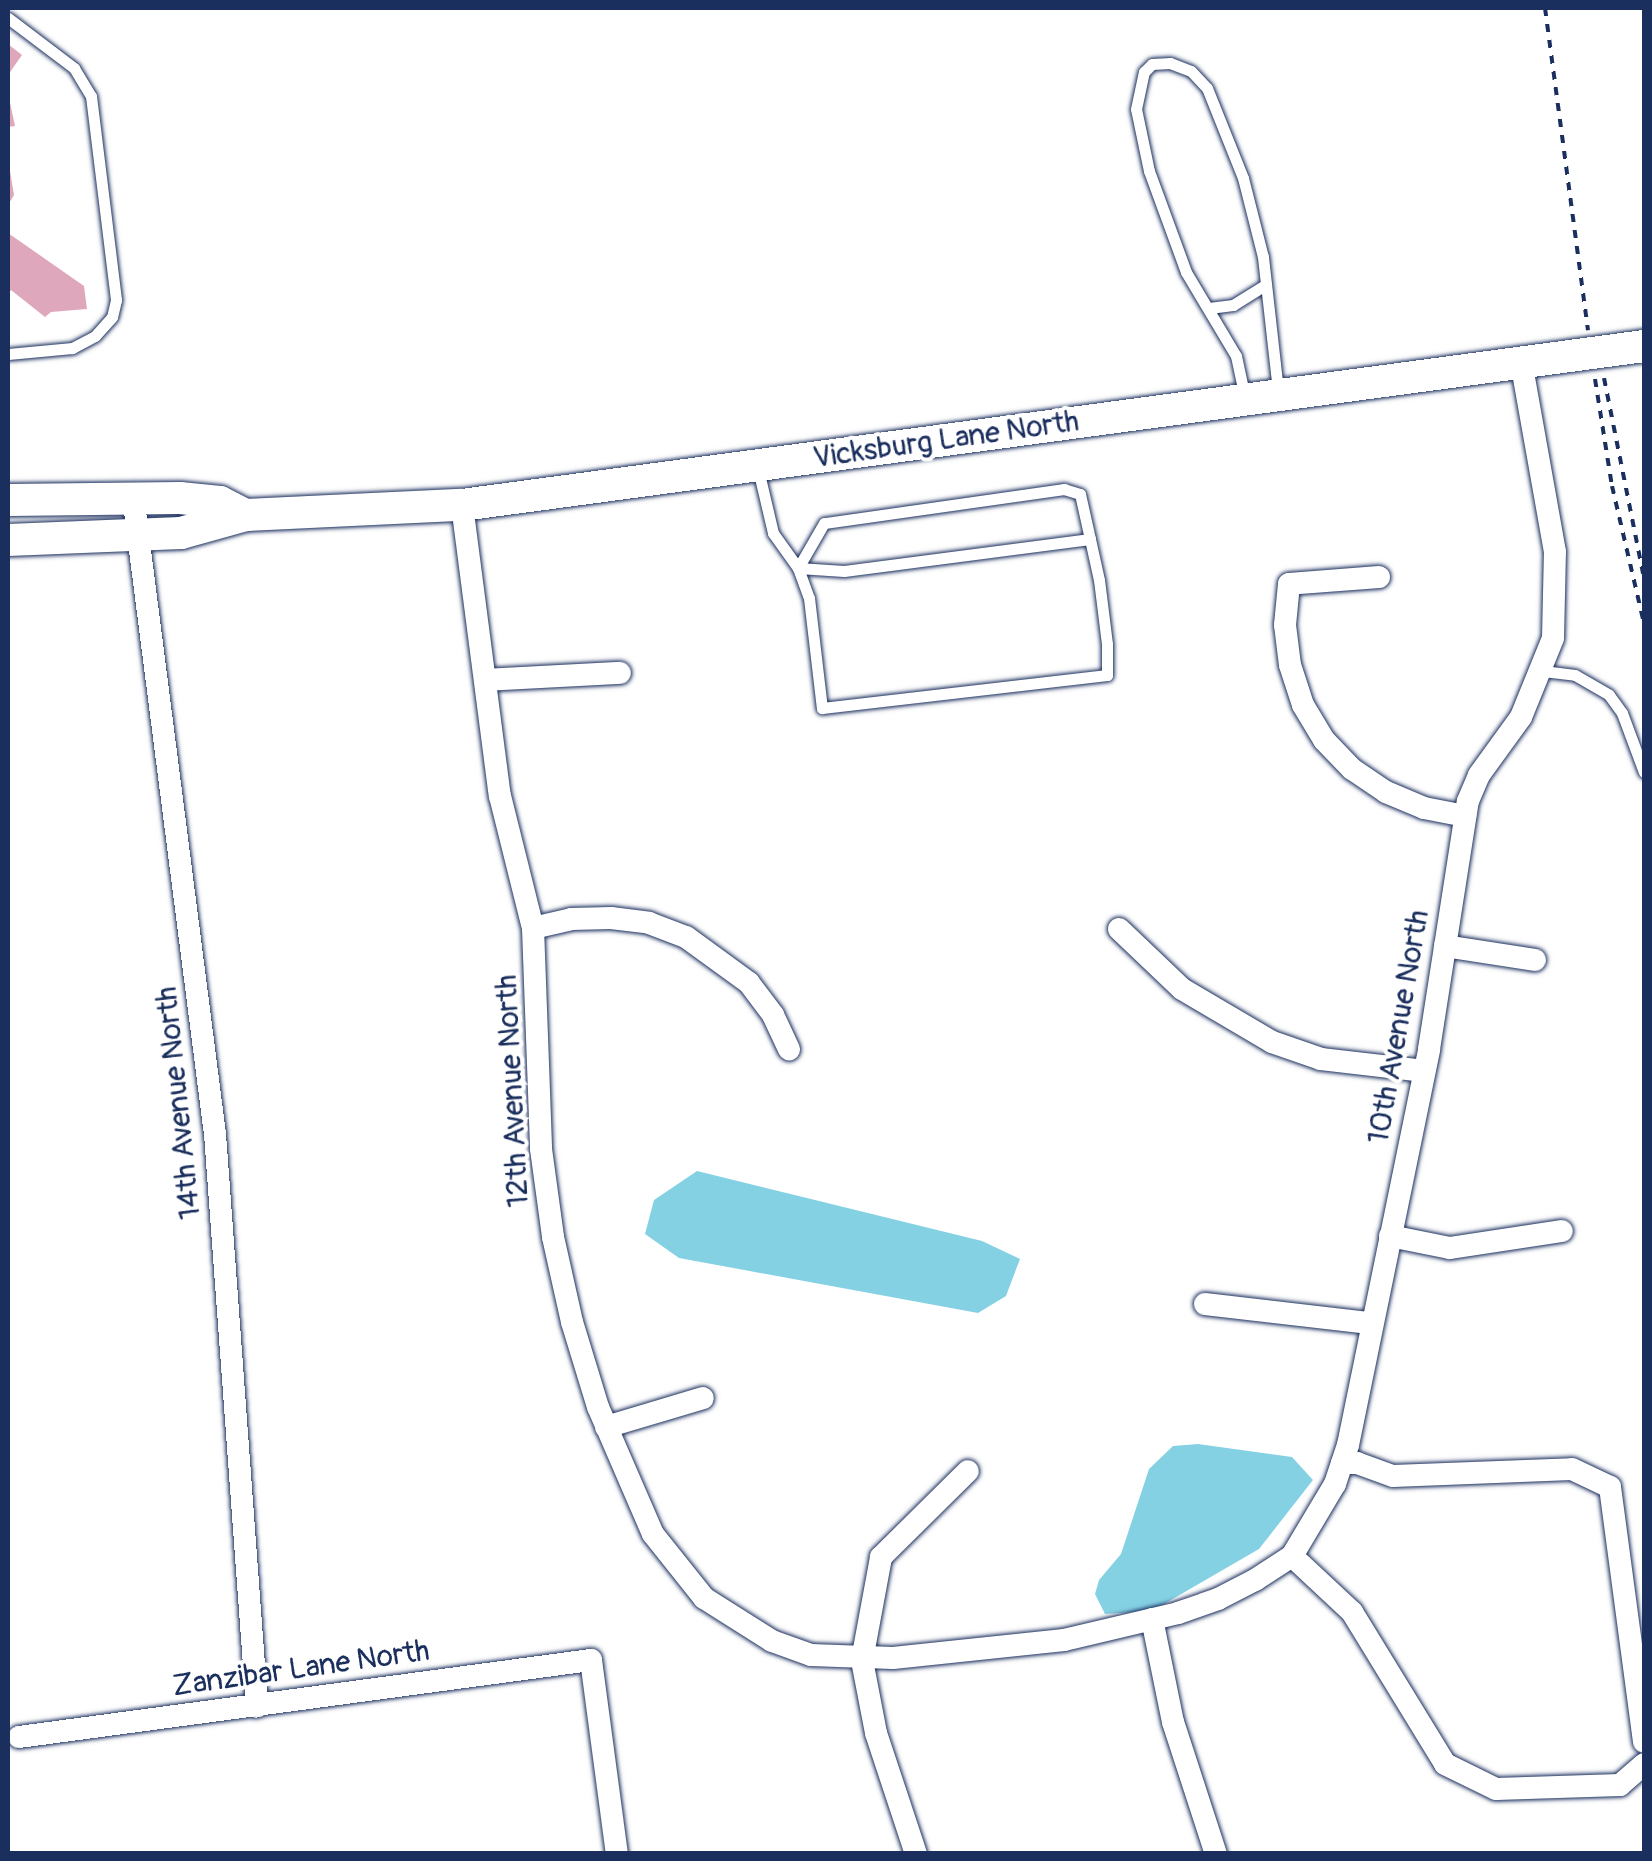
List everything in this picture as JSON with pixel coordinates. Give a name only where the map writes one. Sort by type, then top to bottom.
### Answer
[{"type":"main road","name":"Vicksburg Lane North","points":[[8,540],[197,530],[246,515],[462,505],[1644,346]]},
{"type":"main road","name":"Vicksburg Lane North","points":[[8,500],[134,496],[203,499],[246,515]]},
{"type":"street","name":"10th Avenue North","points":[[1292,1556],[1342,1464],[1424,1071],[1465,816],[1480,775],[1521,718],[1543,671],[1554,623],[1555,552],[1522,362]]},
{"type":"street","name":"14th Avenue North","points":[[134,496],[215,1134],[257,1706]]},
{"type":"street","name":"12th Avenue North","points":[[462,505],[500,796],[533,928],[542,1149],[553,1237],[572,1322],[606,1427],[653,1534],[704,1598],[772,1641],[812,1654],[862,1660],[1064,1640],[1152,1619]]},
{"type":"street","points":[[1379,578],[1289,584],[1285,625],[1290,665],[1303,705],[1324,740],[1375,784],[1424,808],[1465,816]]},
{"type":"street","points":[[485,680],[620,672]]},
{"type":"street","points":[[533,928],[571,919],[611,918],[649,923],[686,937],[750,984],[773,1015],[789,1050]]},
{"type":"street","points":[[1118,929],[1182,990],[1272,1042],[1321,1058],[1424,1071]]},
{"type":"street","points":[[1445,946],[1535,960]]},
{"type":"street","points":[[1390,1236],[1450,1248],[1562,1231]]},
{"type":"street","points":[[1204,1304],[1370,1323]]},
{"type":"street","points":[[606,1427],[702,1398]]},
{"type":"street","points":[[1342,1464],[1357,1464],[1393,1476],[1572,1468],[1610,1487],[1644,1742]]},
{"type":"street","points":[[916,1854],[876,1733],[862,1660],[881,1556],[968,1471]]},
{"type":"street","points":[[1216,1854],[1173,1722],[1152,1619],[1218,1599],[1292,1556],[1352,1612],[1445,1764],[1496,1789],[1620,1785],[1644,1764]]},
{"type":"street","name":"Zanzibar Lane North","points":[[19,1738],[591,1660],[617,1854]]},
{"type":"lane","points":[[8,18],[74,68],[91,96],[116,300],[112,317],[95,336],[72,348],[8,354]]},
{"type":"lane","points":[[1245,399],[1236,356],[1186,272],[1149,170],[1136,109],[1144,72],[1152,64],[1170,63],[1191,71],[1206,88],[1243,178],[1266,284],[1278,394]]},
{"type":"lane","points":[[1208,308],[1233,305],[1266,284]]},
{"type":"lane","points":[[757,465],[769,522],[798,568],[809,598],[822,708],[1106,674],[1107,644],[1080,494],[1064,489],[824,523],[798,568]]},
{"type":"lane","points":[[798,568],[844,571],[1090,539]]},
{"type":"lane","points":[[1543,671],[1575,676],[1609,695],[1622,713],[1644,772]]},
{"type":"path","points":[[1545,8],[1612,486],[1644,624]]},
{"type":"path","points":[[1591,353],[1604,378],[1644,579]]},
{"type":"water","points":[[697,1171],[982,1241],[1020,1259],[1006,1296],[978,1313],[679,1258],[645,1234],[654,1200]]},
{"type":"water","points":[[1198,1444],[1292,1457],[1313,1480],[1259,1549],[1152,1611],[1105,1614],[1095,1594],[1099,1580],[1121,1554],[1149,1469],[1173,1446]]},
{"type":"building","points":[[8,44],[22,55],[8,75]]},
{"type":"building","points":[[8,93],[15,126],[8,127]]},
{"type":"building","points":[[8,159],[14,195],[8,205]]},
{"type":"building","points":[[8,233],[84,286],[87,309],[51,312],[45,317],[11,290],[8,295]]}]
